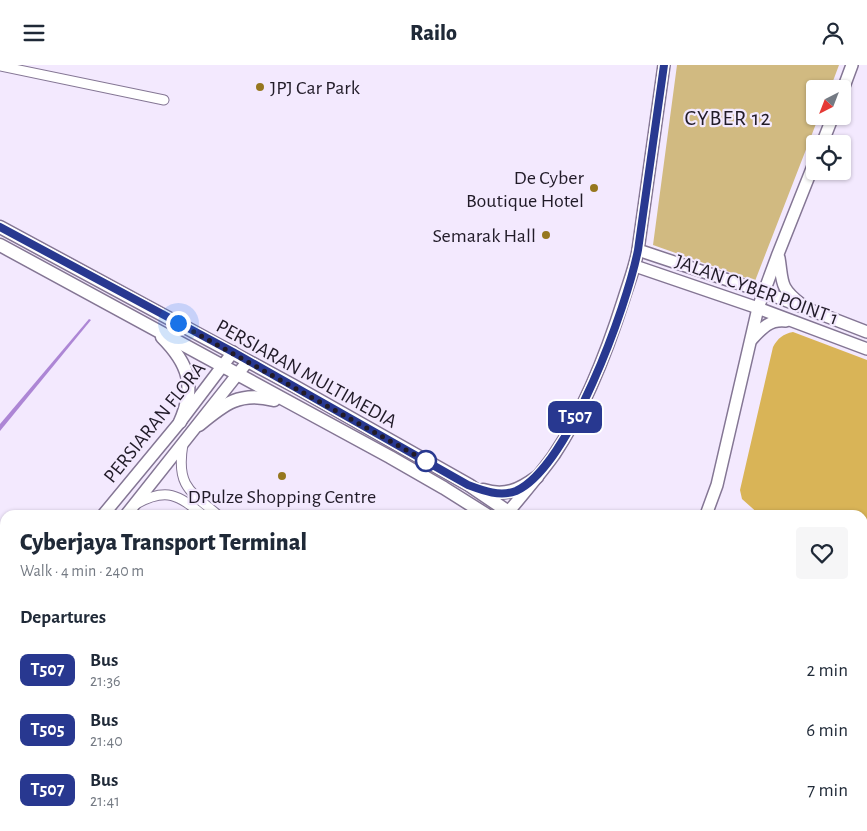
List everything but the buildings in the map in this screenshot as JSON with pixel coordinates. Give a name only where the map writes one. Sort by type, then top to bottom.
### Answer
[{"type":"main road","points":[[512,510],[554,455],[581,407],[594,381],[617,323],[638,250],[664,65]]},
{"type":"main road","points":[[846,80],[852,65]]},
{"type":"main road","points":[[708,510],[717,485],[758,308],[807,180]]},
{"type":"main road","name":"PERSIARAN MULTIMEDIA","points":[[0,227],[233,352],[468,485],[503,510]]},
{"type":"main road","name":"PERSIARAN MULTIMEDIA","points":[[0,245],[223,365],[480,510]]},
{"type":"main road","name":"JALAN CYBER POINT 1","points":[[638,250],[764,292],[867,332]]},
{"type":"main road","points":[[778,254],[781,279],[786,290],[800,303],[814,312]]},
{"type":"main road","name":"JALAN CYBER POINT 1","points":[[635,265],[867,349]]},
{"type":"main road","points":[[751,340],[768,323],[780,320],[793,321]]},
{"type":"main road","points":[[151,326],[178,354],[188,376],[188,399],[180,422]]},
{"type":"main road","name":"PERSIARAN FLORA","points":[[107,510],[180,422],[233,352]]},
{"type":"main road","name":"PERSIARAN FLORA","points":[[130,510],[248,361]]},
{"type":"main road","points":[[198,425],[225,405],[247,397],[260,396],[305,411]]},
{"type":"main road","points":[[468,485],[489,492],[509,493],[537,477]]},
{"type":"main road","points":[[456,495],[468,510]]},
{"type":"street","points":[[0,66],[164,100]]},
{"type":"street","points":[[183,444],[180,466],[184,483],[212,510]]},
{"type":"street","points":[[134,505],[147,498],[156,496],[176,496],[197,510]]},
{"type":"shaded area","points":[[677,65],[839,65],[833,80],[806,80],[806,125],[816,125],[812,135],[806,135],[806,150],[755,281],[653,245]]},
{"type":"shaded area","points":[[89,319],[91,320],[0,431],[0,424]]},
{"type":"shaded area","points":[[793,332],[867,360],[867,510],[754,510],[742,499],[740,490],[773,347],[786,334]]},
{"type":"bus line","name":"T507","points":[[0,227],[233,352],[468,485],[489,492],[509,493],[516,491],[537,477],[554,455],[588,394],[617,323],[638,250],[664,65]]},
{"type":"place","name":"JPJ Car Park","points":[[260,87]]},
{"type":"place","name":"De Cyber Boutique Hotel","points":[[594,188]]},
{"type":"place","name":"Semarak Hall","points":[[546,235]]},
{"type":"place","name":"DPulze Shopping Centre","points":[[282,476]]},
{"type":"district","name":"CYBER 12","points":[[728,117]]},
{"type":"route","points":[[178,323],[228,349],[426,461]]}]
